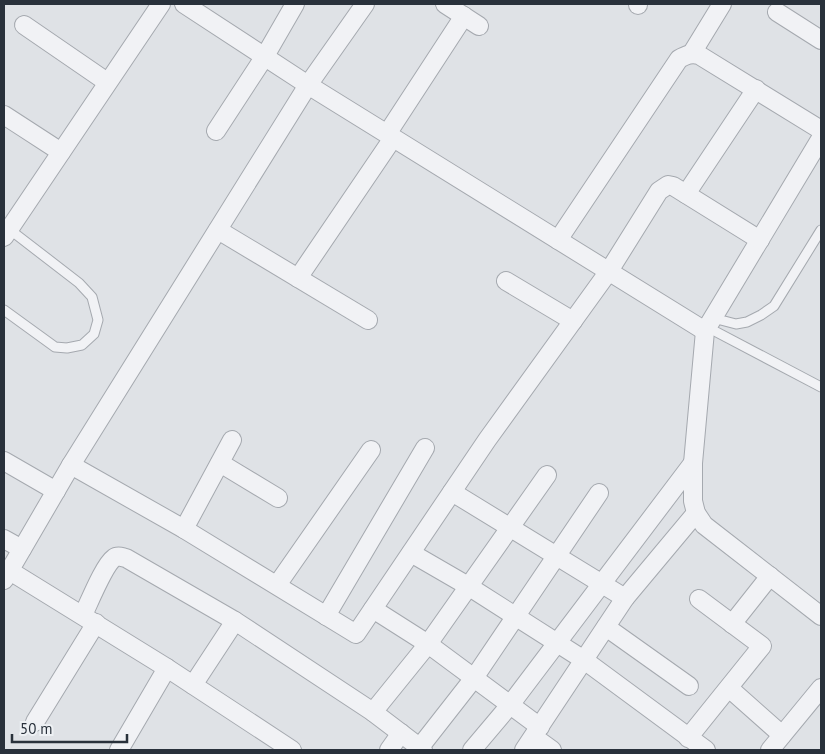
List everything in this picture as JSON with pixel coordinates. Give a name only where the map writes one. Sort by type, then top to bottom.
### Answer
[{"type":"street","points":[[6,233],[161,4]]},
{"type":"street","points":[[184,4],[308,85],[558,240],[609,271],[708,326]]},
{"type":"street","points":[[216,131],[265,56],[295,4]]},
{"type":"street","points":[[298,278],[390,136],[472,21],[445,4]]},
{"type":"street","points":[[292,750],[89,619],[7,576],[71,465],[360,5]]},
{"type":"street","points":[[692,53],[714,6]]},
{"type":"street","points":[[777,12],[821,40]]},
{"type":"street","points":[[24,26],[107,82]]},
{"type":"street","points":[[558,240],[679,60],[685,55],[692,53],[704,58],[821,130]]},
{"type":"street","points":[[686,194],[756,89]]},
{"type":"street","points":[[4,115],[61,152]]},
{"type":"street","points":[[821,138],[708,326],[693,463],[693,501],[696,513],[704,524],[821,616]]},
{"type":"street","points":[[71,465],[184,529],[356,634],[487,440],[609,271],[660,191],[668,185],[673,186],[760,240]]},
{"type":"street","points":[[218,230],[368,320]]},
{"type":"street","points":[[506,281],[573,320]]},
{"type":"street","points":[[184,529],[232,440]]},
{"type":"street","points":[[326,616],[425,448]]},
{"type":"street","points":[[276,585],[371,450]]},
{"type":"street","points":[[4,461],[56,491]]},
{"type":"street","points":[[220,463],[278,498]]},
{"type":"street","points":[[472,750],[558,643],[693,463]]},
{"type":"street","points":[[373,712],[428,644],[547,475]]},
{"type":"street","points":[[452,492],[625,598]]},
{"type":"street","points":[[36,722],[89,619],[106,568],[113,559],[119,556],[126,558],[235,621],[373,712],[422,749],[474,678],[599,494]]},
{"type":"street","points":[[533,738],[625,598],[696,513]]},
{"type":"street","points":[[4,539],[22,549]]},
{"type":"street","points":[[410,553],[468,586],[584,660],[706,750]]},
{"type":"street","points":[[732,624],[770,576]]},
{"type":"street","points":[[688,738],[762,646],[699,599]]},
{"type":"street","points":[[373,609],[428,644],[510,705],[533,738],[552,750]]},
{"type":"street","points":[[193,685],[235,621]]},
{"type":"street","points":[[606,627],[689,686]]},
{"type":"street","points":[[119,750],[167,668]]},
{"type":"street","points":[[729,688],[780,744],[821,688]]},
{"type":"street","points":[[389,750],[401,733]]},
{"type":"lane","points":[[708,326],[746,322],[762,315],[774,306],[821,230]]},
{"type":"lane","points":[[4,310],[55,346],[67,348],[82,345],[94,334],[98,320],[92,297],[79,283],[6,233]]},
{"type":"lane","points":[[708,326],[821,387]]}]
